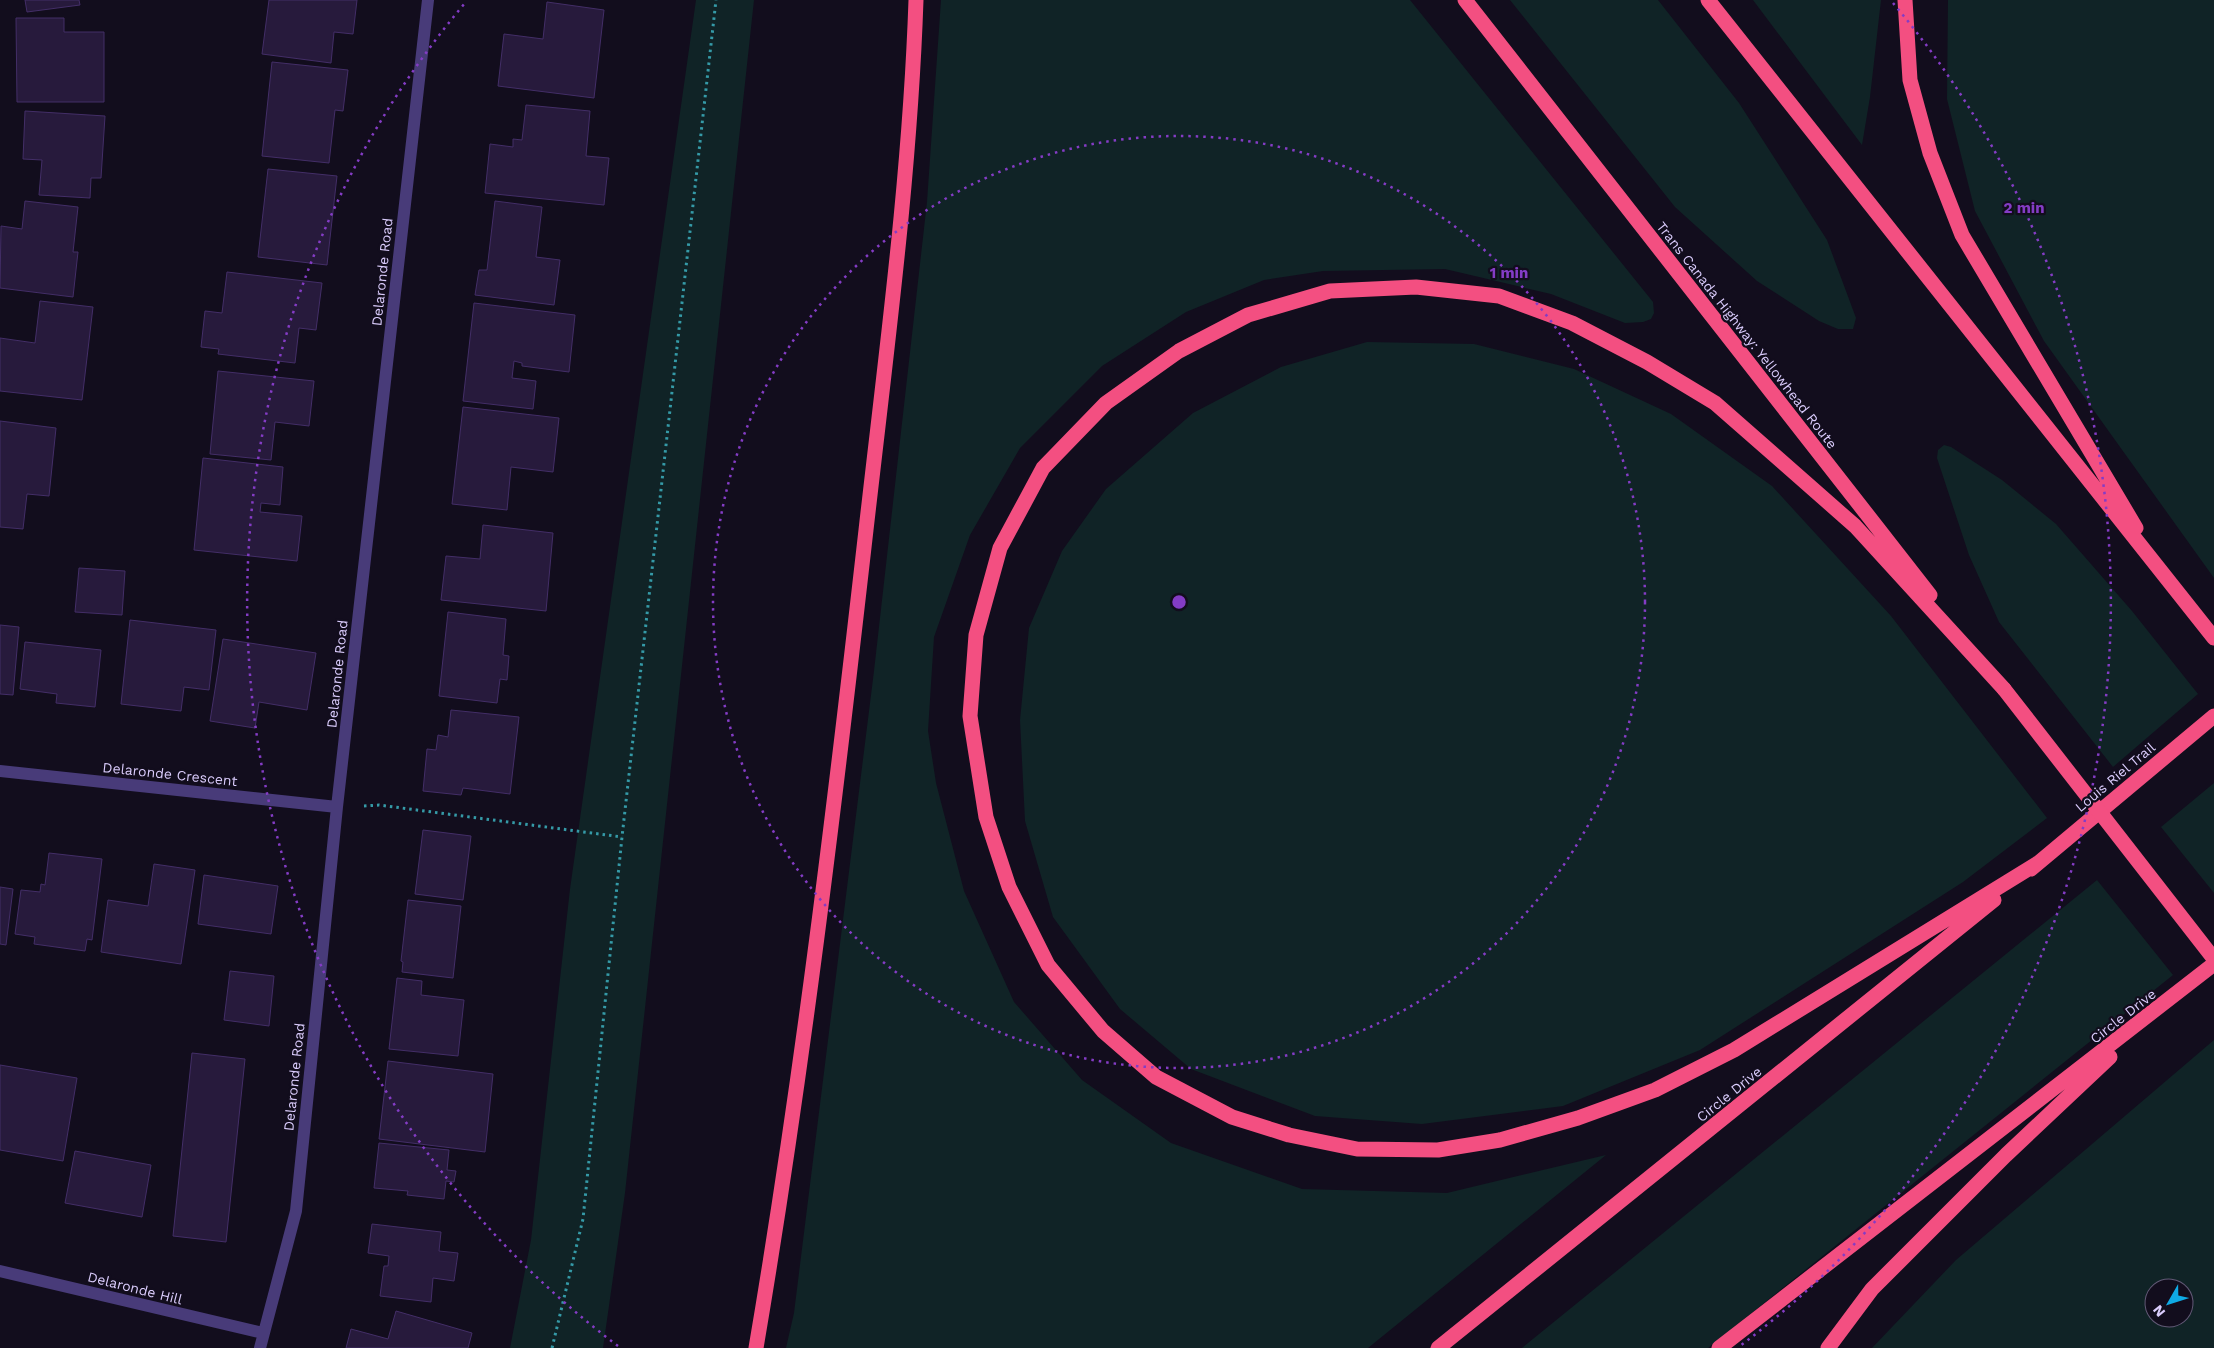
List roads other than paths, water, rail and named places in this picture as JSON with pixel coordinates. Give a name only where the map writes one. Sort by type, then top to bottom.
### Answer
[{"type":"highway","points":[[756,1348],[782,1195],[807,1020],[857,612],[913,93],[916,0]]},
{"type":"highway","name":"Trans Canada Highway: Yellowhead Route","points":[[1465,0],[2004,689]]},
{"type":"highway","points":[[1708,0],[2214,638]]},
{"type":"highway","points":[[1905,0],[1910,80],[1930,153],[1962,234],[2168,581]]},
{"type":"highway","points":[[2038,863],[1734,1050],[1655,1090],[1578,1118],[1500,1140],[1438,1150],[1356,1149],[1289,1134],[1232,1117],[1156,1077],[1103,1031],[1048,965],[1009,887],[986,817],[970,716],[976,635],[1000,548],[1043,468],[1106,403],[1179,351],[1248,315],[1330,291],[1416,287],[1499,296],[1572,323],[1647,362],[1715,403],[1855,526],[2004,689],[2214,959]]},
{"type":"highway","points":[[2182,742],[2214,712]]},
{"type":"highway","name":"Louis Riel Trail","points":[[2038,863],[2214,716]]},
{"type":"highway","name":"Circle Drive","points":[[1438,1348],[2038,863]]},
{"type":"highway","name":"Circle Drive","points":[[1719,1348],[2214,964]]},
{"type":"highway","points":[[1828,1348],[1872,1289],[2006,1155],[2175,996]]},
{"type":"street","name":"Delaronde Road","points":[[260,1348],[296,1211],[337,807],[428,0]]},
{"type":"street","name":"Delaronde Crescent","points":[[0,771],[337,807]]},
{"type":"street","name":"Delaronde Hill","points":[[0,1271],[263,1333]]}]
